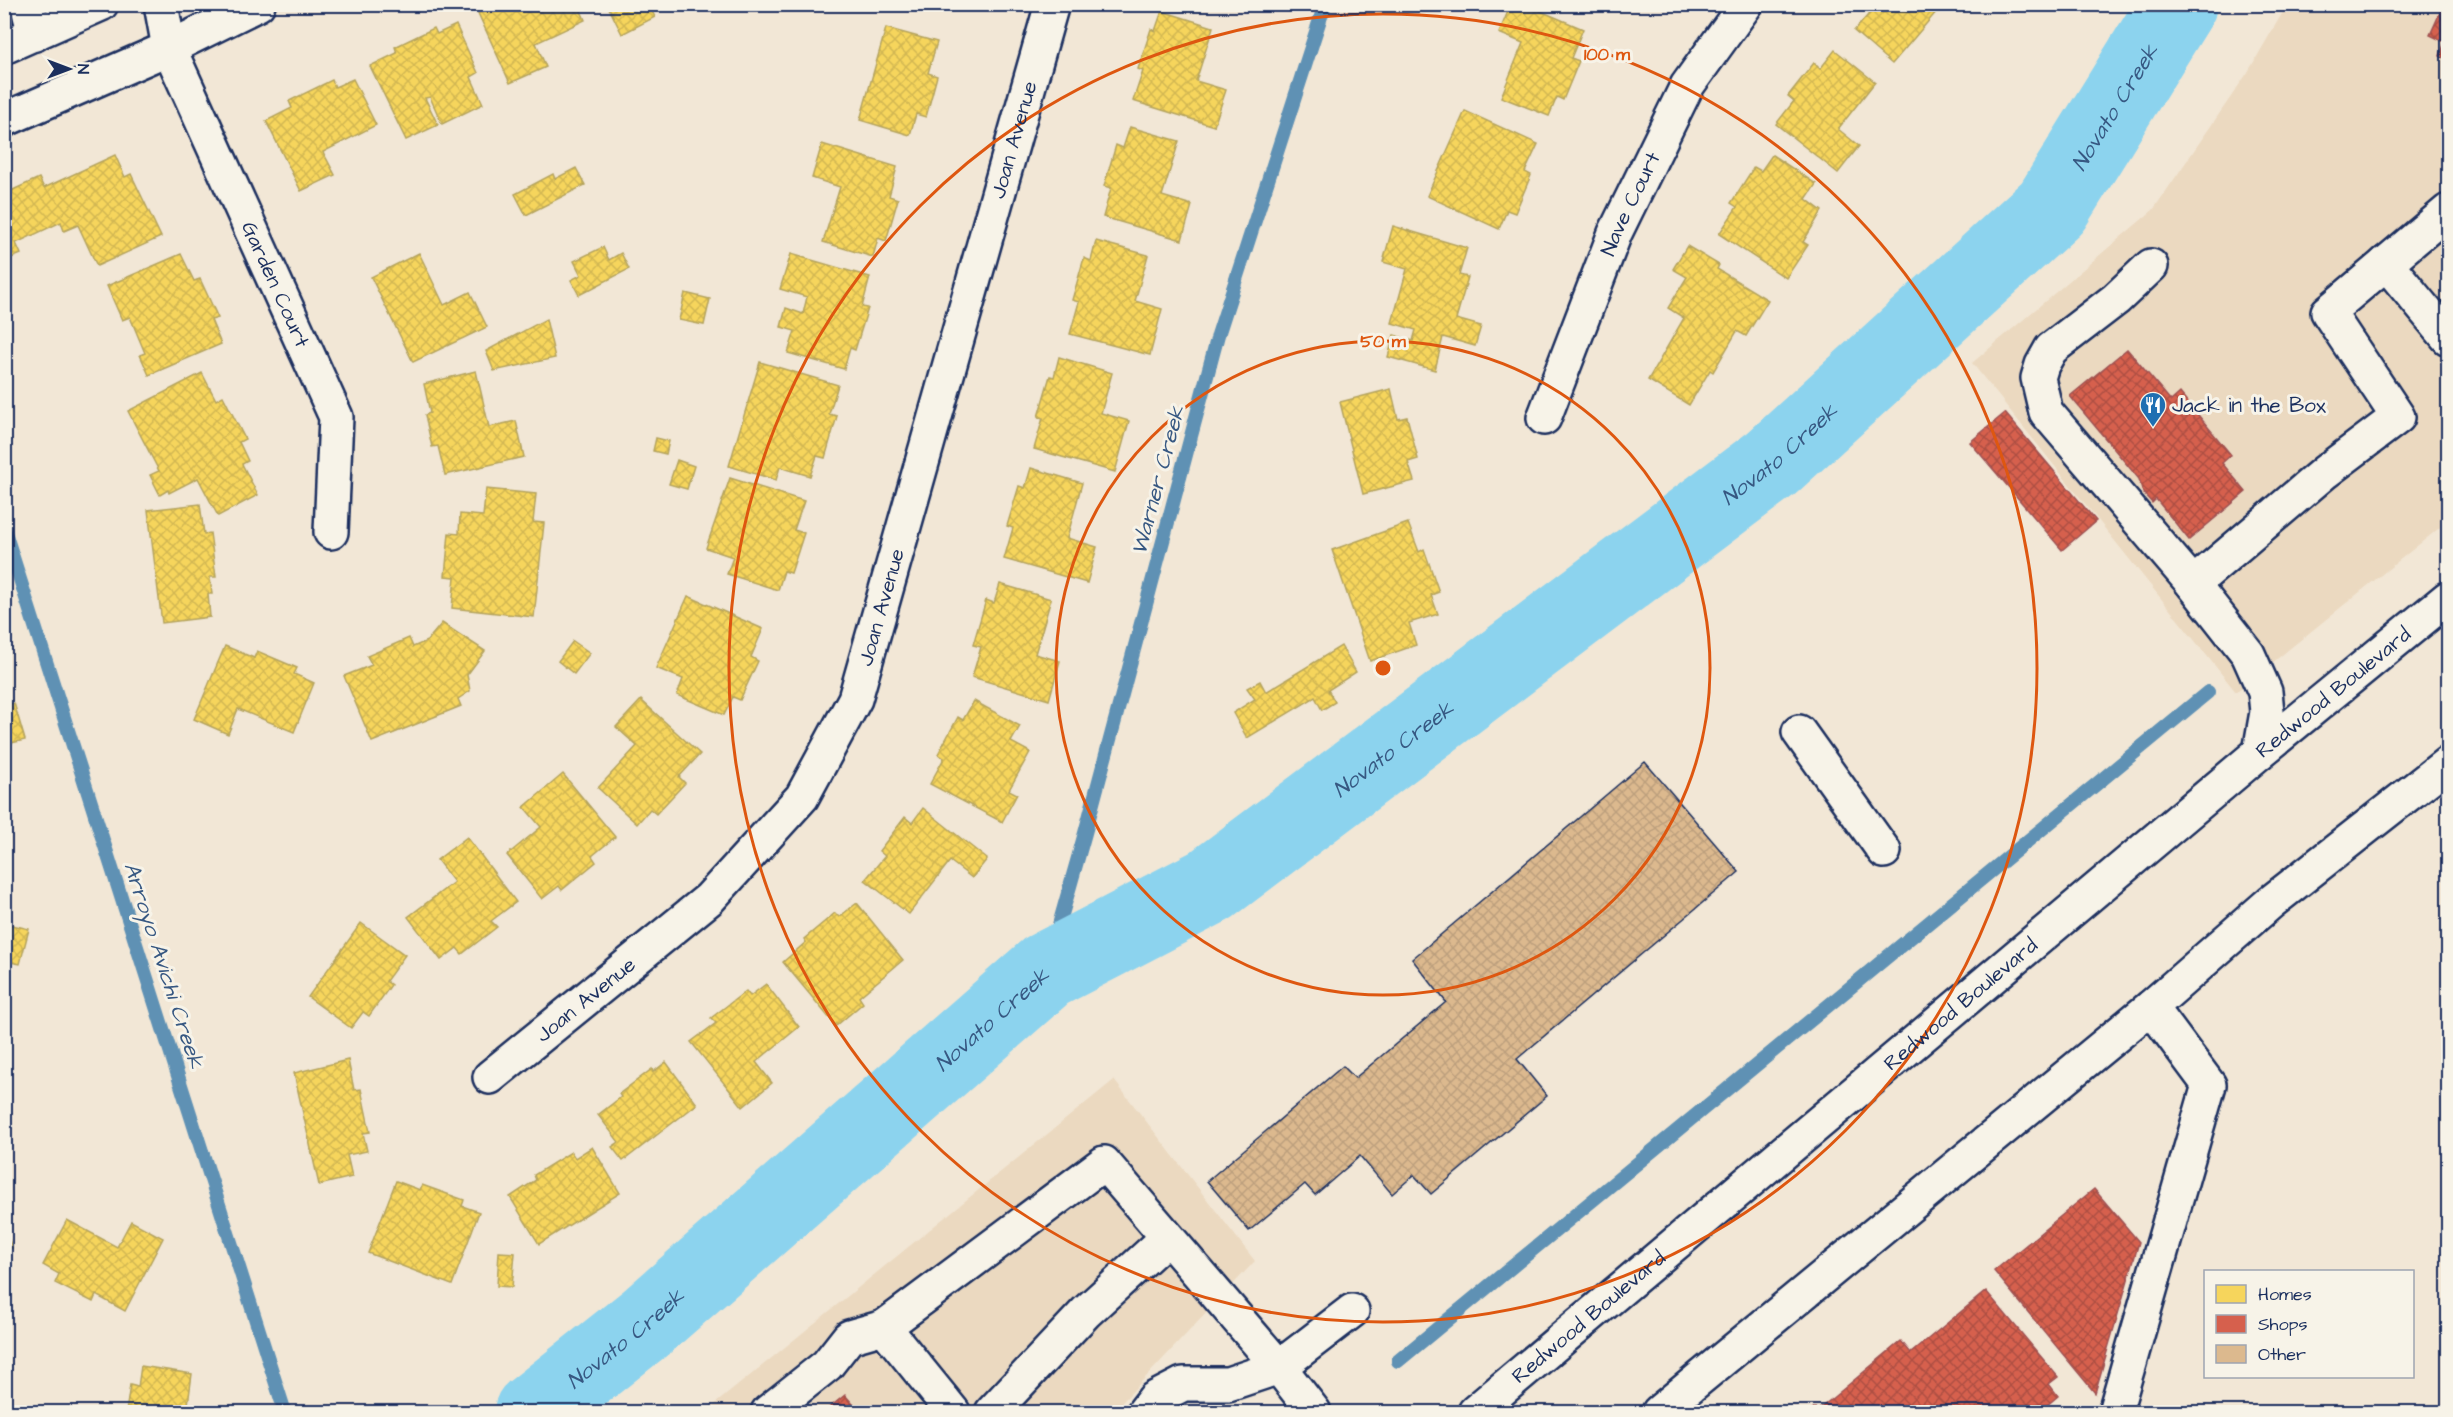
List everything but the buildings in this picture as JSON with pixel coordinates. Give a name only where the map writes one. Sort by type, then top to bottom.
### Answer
[{"type":"main road","points":[[4,47],[31,19],[101,4]]},
{"type":"main road","name":"Garden Court","points":[[161,4],[169,48],[336,417],[331,532]]},
{"type":"main road","points":[[4,120],[169,48],[258,4]]},
{"type":"main road","name":"Joan Avenue","points":[[490,1077],[709,899],[802,797],[855,699],[1052,4]]},
{"type":"main road","name":"Nave Court","points":[[1544,418],[1615,233],[1651,159],[1687,86],[1746,4]]},
{"type":"main road","points":[[2193,584],[2325,472],[2398,417],[2328,312],[2448,211]]},
{"type":"main road","points":[[2386,263],[2448,338]]},
{"type":"main road","points":[[2151,266],[2116,299],[2051,349],[2038,378],[2046,412],[2193,584],[2248,654],[2265,692],[2267,712],[2260,753]]},
{"type":"main road","name":"Redwood Boulevard","points":[[1475,1413],[2260,753],[2448,598]]},
{"type":"main road","points":[[1799,732],[1884,851]]},
{"type":"main road","points":[[1659,1413],[2151,1007],[2271,902],[2448,763]]},
{"type":"main road","points":[[2115,1413],[2209,1085],[2151,1007]]},
{"type":"main road","points":[[768,1413],[827,1365],[849,1337],[884,1327],[1104,1163],[1279,1367],[1314,1413]]},
{"type":"main road","points":[[992,1413],[1086,1312],[1167,1238]]},
{"type":"main road","points":[[1144,1413],[1154,1399],[1183,1384],[1228,1384],[1279,1367],[1352,1311]]},
{"type":"main road","points":[[884,1327],[953,1413]]},
{"type":"shaded area","points":[[2287,5],[2448,5],[2448,521],[2236,692],[1972,363],[2153,210],[2248,72]]},
{"type":"shaded area","points":[[1114,1080],[1255,1261],[1113,1412],[705,1412]]},
{"type":"waterway","name":"Warner Creek","points":[[1046,971],[1218,335],[1325,4]]},
{"type":"waterway","name":"Novato Creek","points":[[533,1412],[649,1320],[1046,971],[1210,886],[1772,463],[2052,207],[2178,4]]},
{"type":"waterway","name":"Arroyo Avichi Creek","points":[[4,529],[285,1412]]},
{"type":"waterway","points":[[1398,1361],[2208,692]]},
{"type":"place","name":"Jack in the Box","points":[[2153,428]]}]
